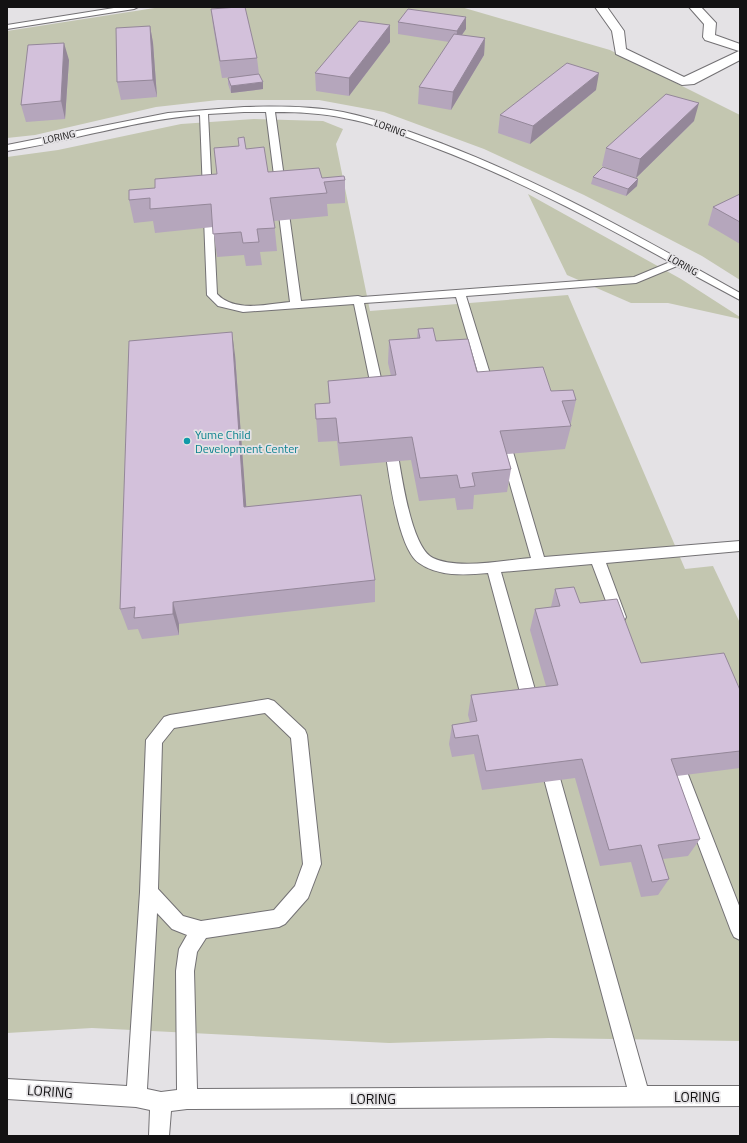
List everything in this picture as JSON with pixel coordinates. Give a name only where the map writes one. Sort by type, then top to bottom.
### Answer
[{"type":"street","points":[[601,7],[618,31],[620,51],[682,81],[689,81],[740,55]]},
{"type":"street","points":[[695,7],[710,23],[709,37],[740,48]]},
{"type":"lane","points":[[7,26],[134,7]]},
{"type":"lane","points":[[270,110],[296,304]]},
{"type":"lane","name":"LORING","points":[[7,148],[108,126],[204,112],[296,110],[332,113],[366,120],[438,145],[515,176],[678,262],[740,297]]},
{"type":"lane","points":[[204,112],[212,295],[218,302],[231,307],[243,309],[358,299],[636,280],[678,262]]},
{"type":"lane","points":[[460,292],[493,405]]},
{"type":"lane","points":[[358,299],[381,405]]},
{"type":"lane","points":[[498,420],[539,563]]},
{"type":"lane","points":[[386,428],[411,542],[419,556],[440,567],[468,570],[740,546]]},
{"type":"lane","points":[[597,558],[625,632]]},
{"type":"lane","points":[[493,567],[536,720]]},
{"type":"lane","points":[[136,1097],[149,892],[154,740],[170,722],[268,706],[299,735],[312,864],[302,892],[279,918],[201,930],[178,923],[149,892]]},
{"type":"lane","points":[[668,744],[740,930]]},
{"type":"lane","points":[[544,751],[640,1096]]},
{"type":"lane","points":[[187,1099],[185,971],[188,949],[201,930]]},
{"type":"lane","name":"LORING","points":[[7,1088],[136,1097],[161,1102],[187,1099],[740,1096]]},
{"type":"lane","points":[[159,1136],[161,1102]]},
{"type":"green space","points":[[161,7],[461,7],[610,50],[740,115],[740,280],[702,256],[584,195],[484,149],[384,112],[319,100],[218,100],[156,107],[35,135],[7,138],[7,31]]},
{"type":"green space","points":[[254,119],[323,121],[343,129],[336,144],[370,311],[568,295],[685,569],[713,566],[740,623],[740,1041],[549,1038],[389,1043],[92,1028],[7,1033],[7,157],[58,150],[181,124]]},
{"type":"green space","points":[[528,194],[681,279],[740,317],[740,319],[668,303],[631,303],[567,275]]},
{"type":"building","points":[[245,7],[257,58],[220,61],[211,9]]},
{"type":"building","points":[[408,9],[466,17],[457,31],[398,22]]},
{"type":"building","points":[[359,21],[390,25],[349,78],[315,73]]},
{"type":"building","points":[[150,26],[153,80],[117,82],[116,28]]},
{"type":"building","points":[[454,34],[485,38],[453,92],[419,87]]},
{"type":"building","points":[[64,43],[61,101],[21,105],[28,45]]},
{"type":"building","points":[[567,63],[599,73],[533,126],[500,115]]},
{"type":"building","points":[[259,74],[263,82],[231,86],[228,78]]},
{"type":"building","points":[[666,94],[699,103],[640,159],[606,148]]},
{"type":"building","points":[[244,137],[246,149],[264,147],[268,172],[319,168],[322,178],[344,176],[345,180],[324,182],[327,193],[270,198],[275,228],[257,229],[259,242],[243,243],[241,232],[213,234],[211,204],[150,209],[150,198],[129,200],[129,190],[155,188],[155,179],[217,174],[214,148],[239,146],[238,138]]},
{"type":"building","points":[[603,167],[638,179],[628,189],[593,177]]},
{"type":"building","points":[[740,194],[740,222],[713,207]]},
{"type":"building","points":[[433,328],[436,341],[468,339],[477,372],[543,367],[551,391],[573,390],[576,400],[562,401],[571,426],[500,431],[511,469],[472,473],[475,486],[460,488],[457,475],[420,478],[412,437],[339,443],[336,418],[316,419],[315,404],[330,403],[328,381],[396,375],[389,340],[420,338],[418,329]]},
{"type":"building","name":"Yume Child Development Center","points":[[232,332],[244,507],[361,495],[375,580],[173,602],[173,614],[134,618],[135,607],[120,609],[129,341]]},
{"type":"building","points":[[574,587],[580,603],[617,599],[641,663],[724,653],[740,690],[740,751],[671,759],[700,839],[658,845],[669,879],[652,882],[641,845],[609,850],[582,759],[486,771],[478,735],[455,738],[452,725],[477,721],[471,695],[558,685],[535,609],[560,606],[555,589]]},
{"type":"place","name":"Yume Child Development Center","points":[[187,441]]}]
